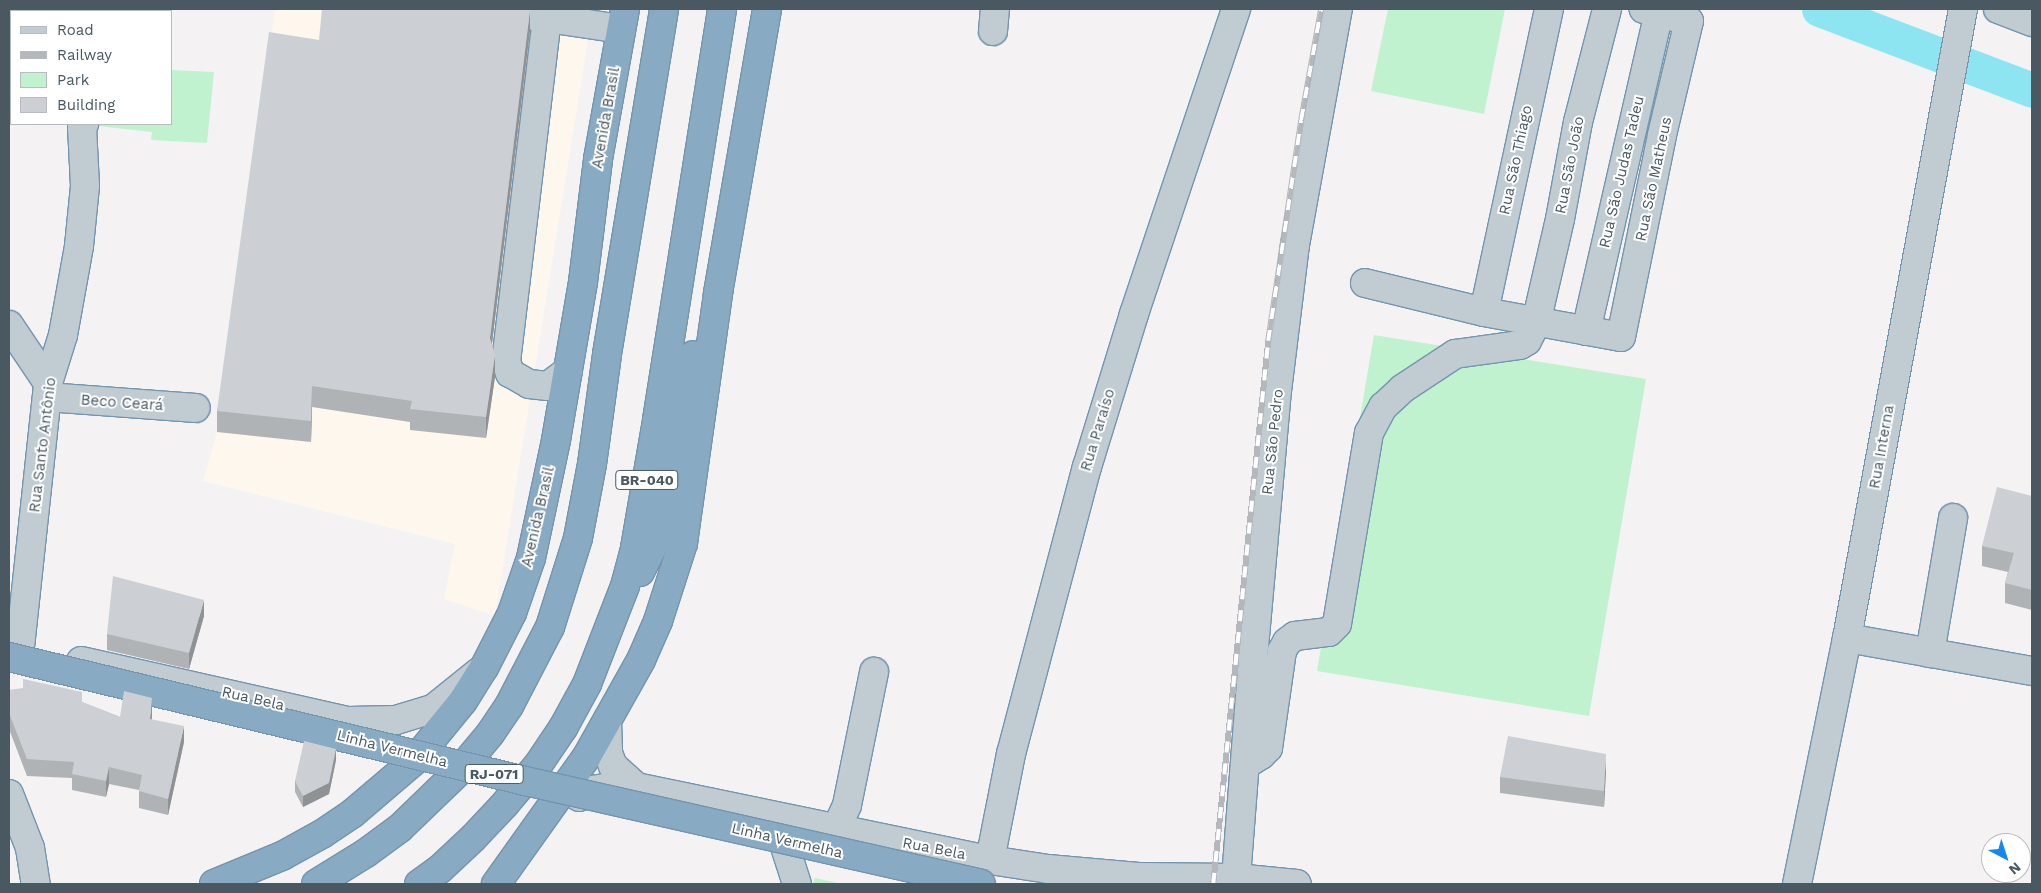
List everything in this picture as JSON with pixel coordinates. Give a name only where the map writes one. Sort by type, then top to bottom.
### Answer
[{"type":"highway","points":[[316,884],[366,853],[400,828],[460,770],[490,734],[508,706],[550,627],[578,538],[664,9]]},
{"type":"highway","name":"BR-040","points":[[419,884],[473,838],[506,804],[538,765],[563,728],[599,657],[625,586],[635,548],[658,420],[722,9]]},
{"type":"highway","points":[[499,882],[586,758],[608,721],[641,660],[683,543],[718,292],[767,9]]},
{"type":"highway","name":"Avenida Brasil","points":[[214,884],[282,856],[322,834],[353,813],[414,761],[463,701],[484,668],[512,613],[531,558],[568,371],[583,282],[598,159],[623,19]]},
{"type":"highway","points":[[599,657],[658,536],[702,308],[718,292]]},
{"type":"highway","name":"Linha Vermelha","points":[[12,649],[525,781],[986,872]]},
{"type":"highway","name":"Linha Vermelha","points":[[9,672],[401,768],[900,884]]},
{"type":"street","points":[[488,9],[548,18],[623,19]]},
{"type":"street","name":"Rua Paraíso","points":[[986,872],[1011,754],[1087,467],[1134,314],[1236,9]]},
{"type":"street","name":"Rua São Pedro","points":[[1236,878],[1260,570],[1282,354],[1295,245],[1338,9]]},
{"type":"street","name":"Rua São Thiago","points":[[1484,312],[1549,9]]},
{"type":"street","name":"Rua São João","points":[[1245,765],[1262,756],[1268,748],[1282,651],[1287,642],[1296,636],[1329,632],[1337,624],[1369,433],[1383,407],[1402,389],[1455,354],[1520,345],[1528,341],[1536,323],[1560,219],[1578,122],[1607,9]]},
{"type":"street","points":[[1998,9],[2032,22]]},
{"type":"street","name":"Rua São Matheus","points":[[1586,331],[1621,337],[1662,135],[1689,21],[1652,11]]},
{"type":"street","name":"Rua São Judas Tadeu","points":[[1586,331],[1652,11]]},
{"type":"street","points":[[548,18],[506,361],[510,373],[529,384],[548,386],[568,371]]},
{"type":"street","name":"Rua Interna","points":[[1797,884],[1847,638],[1960,22]]},
{"type":"street","name":"Rua Santo Antônio","points":[[12,649],[47,390],[63,335],[79,246],[85,186],[83,125]]},
{"type":"street","points":[[1365,283],[1484,312],[1586,331]]},
{"type":"street","points":[[9,325],[47,390]]},
{"type":"street","name":"Beco Ceará","points":[[47,390],[196,408]]},
{"type":"street","points":[[1930,653],[1953,518]]},
{"type":"street","points":[[1847,638],[2032,671]]},
{"type":"street","name":"Rua Bela","points":[[12,649],[348,721],[396,720],[433,709],[484,668]]},
{"type":"street","points":[[836,829],[848,804],[874,672]]},
{"type":"street","name":"Rua Bela","points":[[608,721],[608,753],[612,766],[636,787]]},
{"type":"street","name":"Rua Bela","points":[[548,811],[593,790],[610,787],[636,787],[836,829],[986,872],[1048,869],[1139,877],[1236,878]]},
{"type":"street","points":[[9,794],[30,848],[36,884]]},
{"type":"street","points":[[775,817],[798,884]]},
{"type":"street","points":[[1236,878],[1297,884]]},
{"type":"shaded area","points":[[275,9],[593,9],[495,616],[444,599],[455,544],[203,481],[217,432]]},
{"type":"green space","points":[[1388,9],[1505,9],[1484,114],[1371,91]]},
{"type":"green space","points":[[172,70],[214,72],[207,143],[151,140],[152,132],[98,126],[172,125]]},
{"type":"green space","points":[[1374,335],[1646,379],[1589,716],[1317,671]]},
{"type":"green space","points":[[815,878],[842,884],[813,884]]},
{"type":"building","points":[[322,9],[530,10],[490,338],[495,355],[486,417],[410,409],[412,401],[312,386],[311,421],[217,411],[269,32],[319,40]]},
{"type":"building","points":[[1997,487],[2032,496],[2032,590],[2005,583],[2014,553],[1982,546]]},
{"type":"building","points":[[113,576],[204,600],[189,653],[107,634]]},
{"type":"building","points":[[23,679],[82,692],[82,702],[120,717],[124,691],[152,698],[150,719],[184,726],[168,799],[139,791],[142,775],[109,767],[106,781],[72,774],[74,762],[27,759],[9,713],[9,690],[23,688]]},
{"type":"building","points":[[1508,736],[1606,754],[1604,791],[1500,777]]},
{"type":"building","points":[[304,741],[336,749],[329,783],[303,796],[295,781]]},
{"type":"waterway","points":[[1819,9],[2032,90]]},
{"type":"railway","points":[[1213,884],[1268,341],[1301,120],[1321,9]]}]
